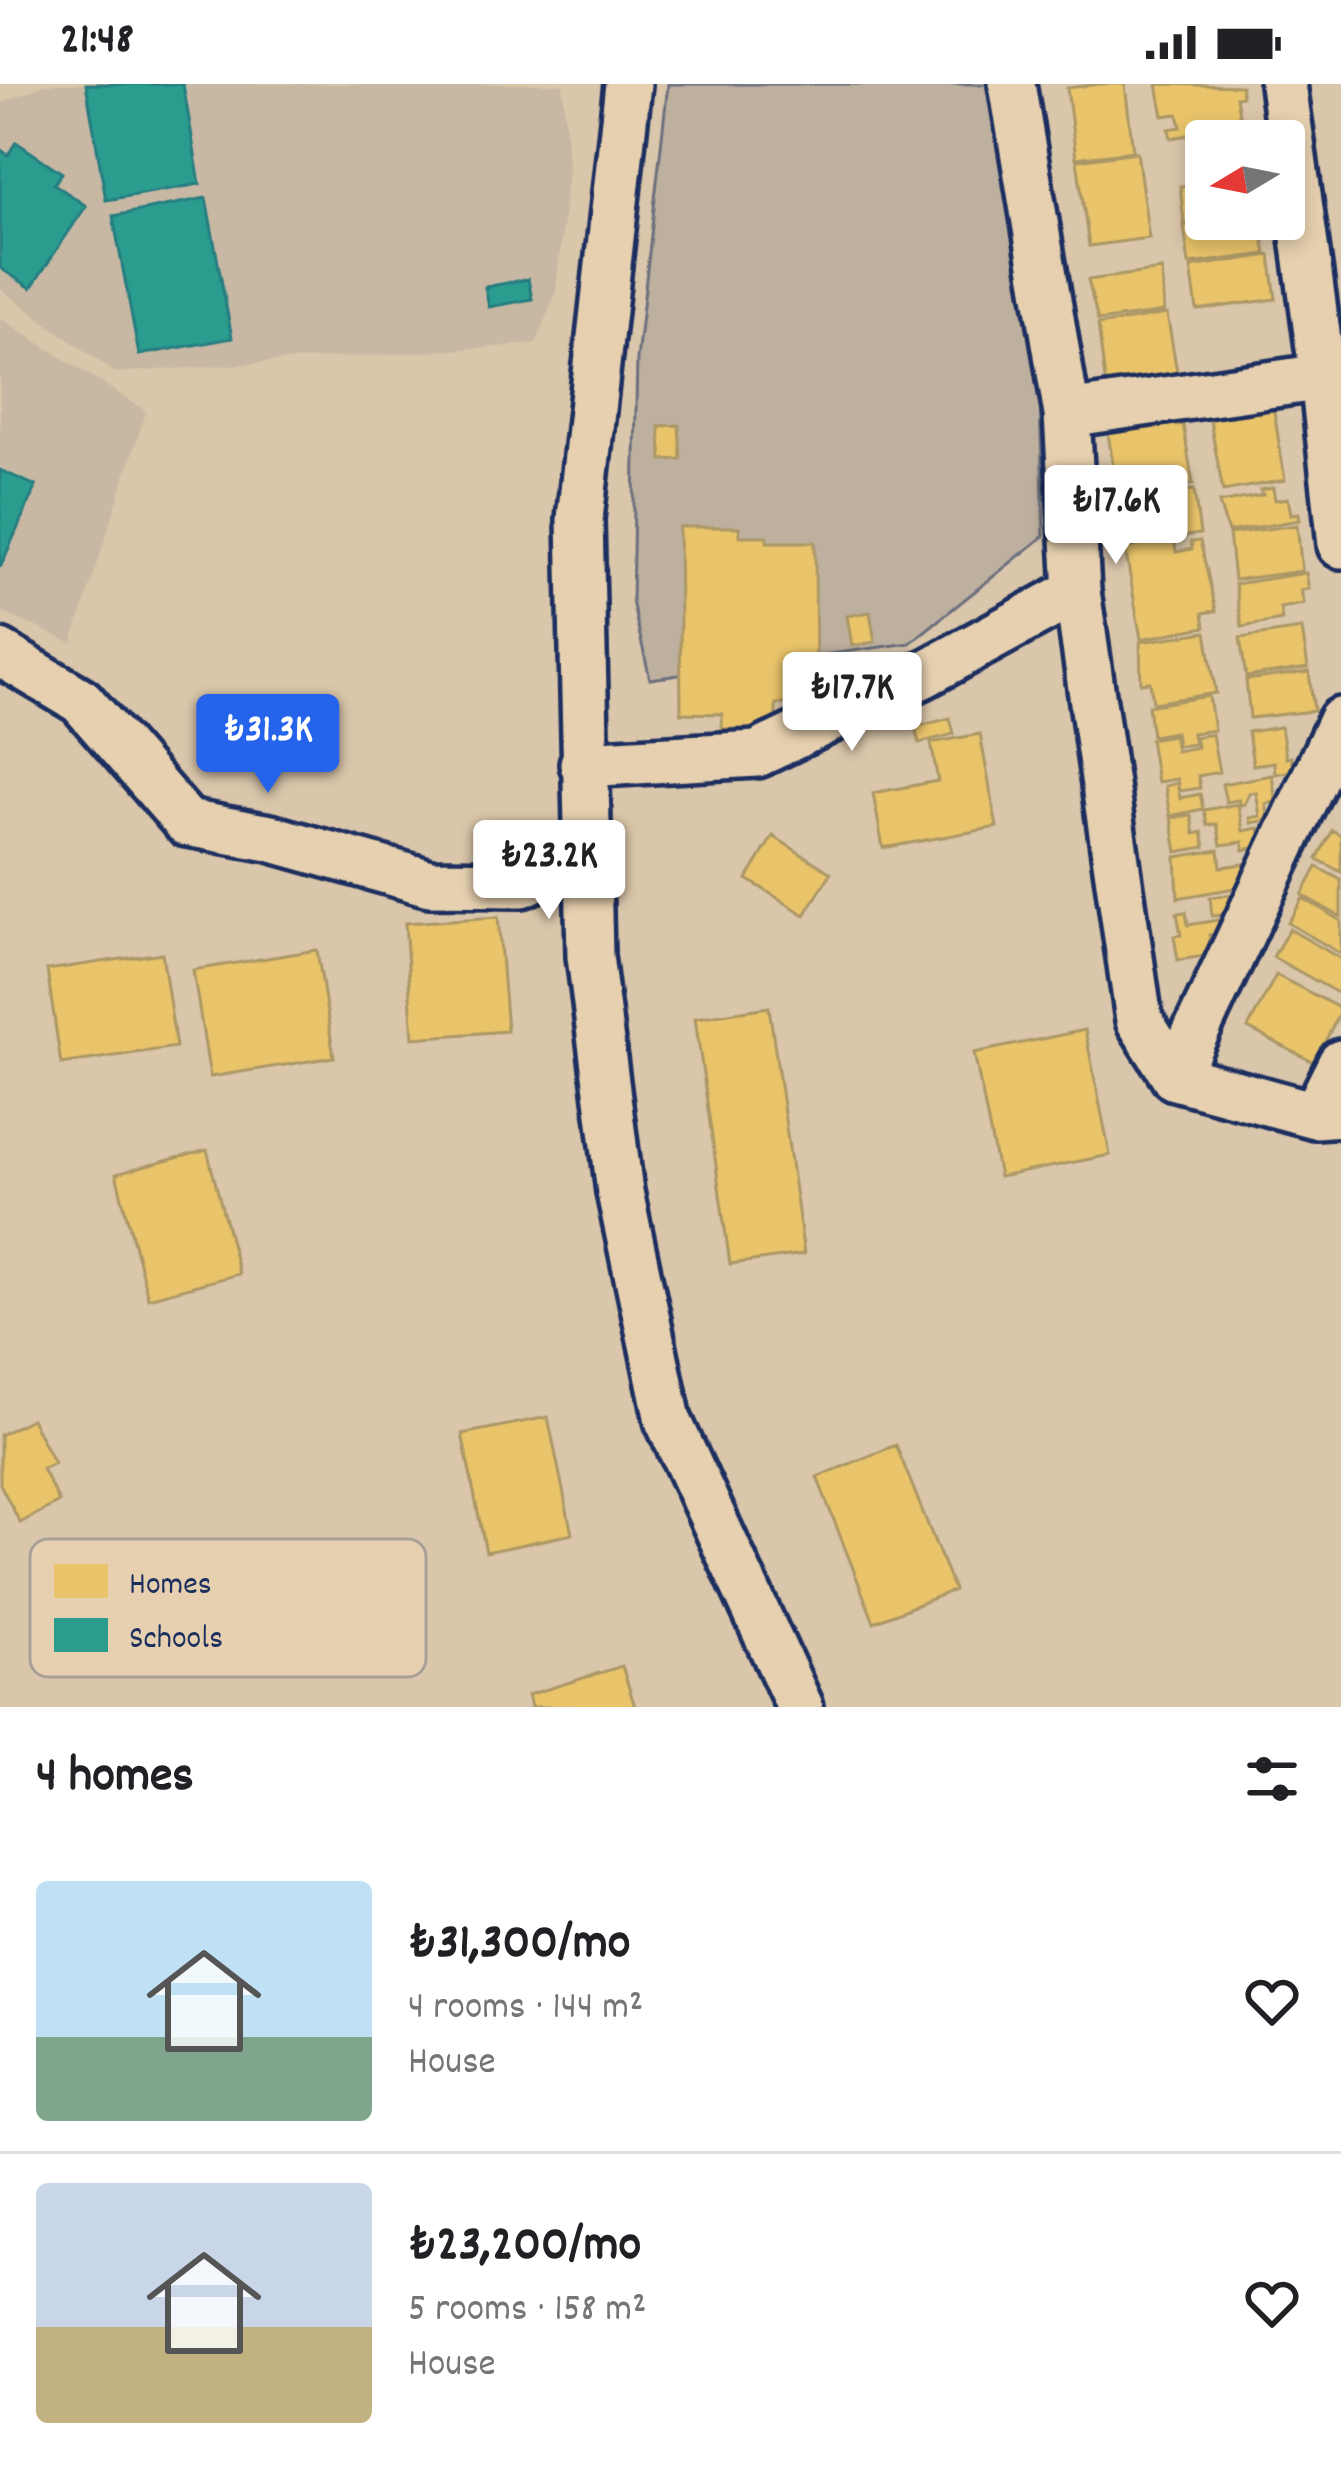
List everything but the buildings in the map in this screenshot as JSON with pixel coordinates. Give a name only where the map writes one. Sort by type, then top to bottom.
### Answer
[{"type":"street","points":[[628,84],[580,519],[590,956],[620,1192],[668,1420],[800,1707]]},
{"type":"street","points":[[1283,84],[1332,378],[1341,545]]},
{"type":"street","points":[[1020,86],[1067,415],[1077,591],[1139,1020],[1175,1077],[1328,1114],[1341,1063]]},
{"type":"street","points":[[1067,415],[1332,378]]},
{"type":"street","points":[[583,764],[757,754],[923,675],[1077,591]]},
{"type":"street","points":[[0,653],[81,701],[188,823],[270,838],[430,883],[522,884],[586,854]]},
{"type":"street","points":[[1175,1077],[1341,721]]},
{"type":"shaded area","points":[[45,84],[563,84],[568,168],[556,291],[536,344],[115,373],[0,289],[0,104]]},
{"type":"shaded area","points":[[668,84],[1002,84],[1039,368],[1044,536],[910,643],[650,679],[632,601],[637,359]]},
{"type":"shaded area","points":[[0,318],[146,411],[72,643],[0,611]]}]
